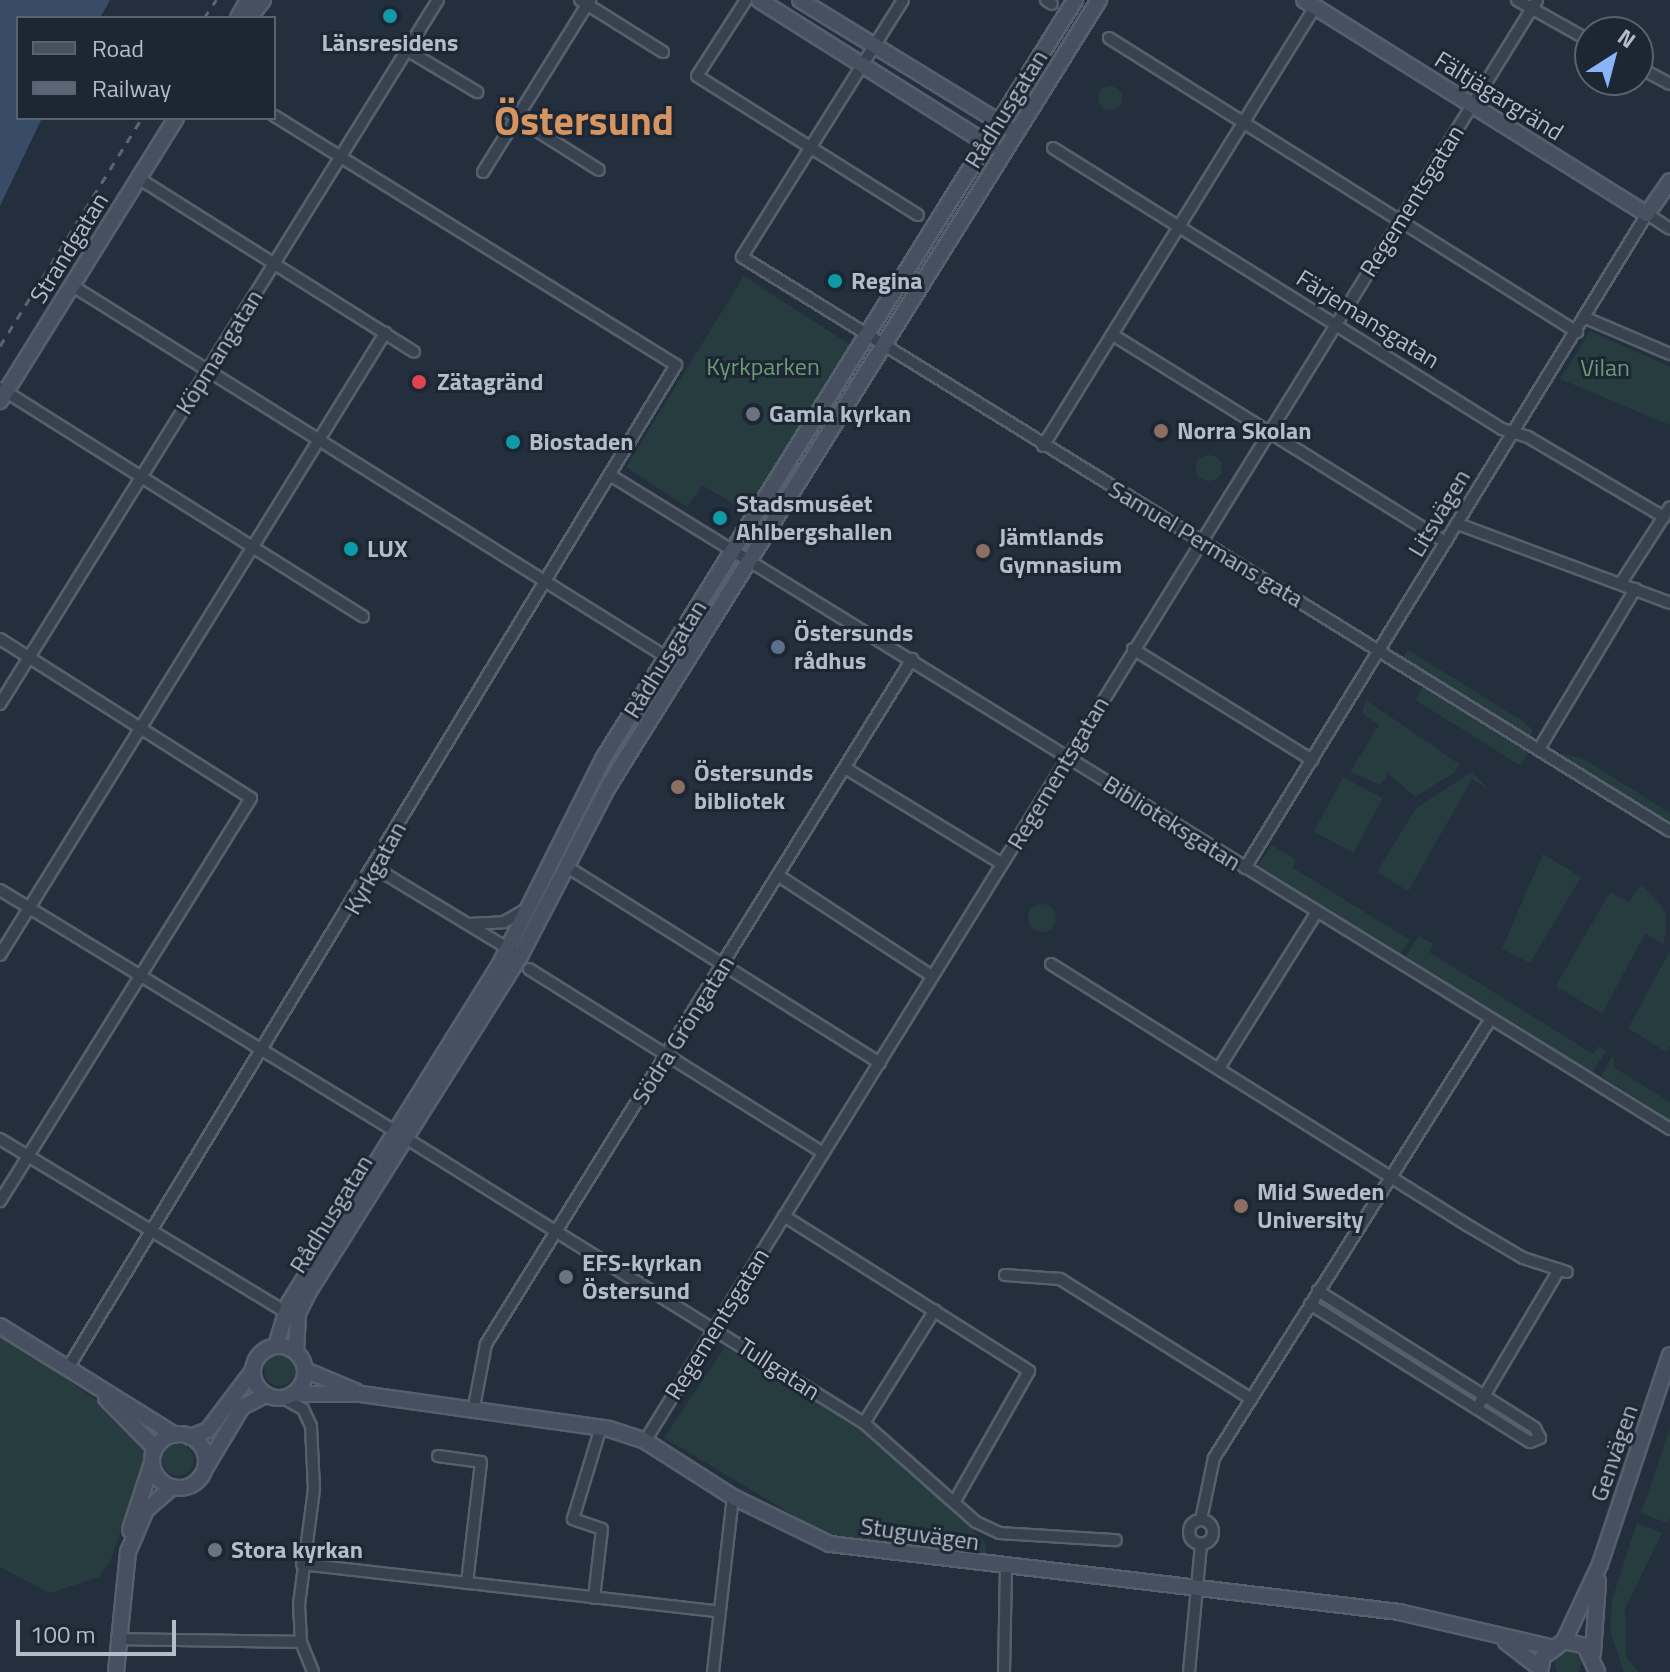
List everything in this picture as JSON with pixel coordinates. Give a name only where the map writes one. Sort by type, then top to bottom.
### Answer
[{"type":"main road","points":[[251,16],[263,0]]},
{"type":"main road","points":[[759,0],[1004,154]]},
{"type":"main road","points":[[800,0],[1018,134]]},
{"type":"main road","name":"Rådhusgatan","points":[[296,1352],[300,1307],[530,907],[593,777],[870,336],[1075,0]]},
{"type":"main road","name":"Rådhusgatan","points":[[276,1346],[286,1312],[398,1134],[525,962],[608,787],[751,563],[1099,0]]},
{"type":"main road","name":"Fältjägargränd","points":[[1310,4],[1647,214]]},
{"type":"main road","name":"Strandgatan","points":[[2,393],[175,120]]},
{"type":"main road","name":"Litsvägen","points":[[1647,214],[1670,181]]},
{"type":"main road","points":[[0,1326],[202,1447],[204,1470]]},
{"type":"main road","points":[[116,1672],[128,1552],[154,1455],[182,1436],[208,1430],[252,1372],[262,1352],[276,1346],[296,1352],[305,1370],[288,1396],[266,1395],[242,1407],[204,1470],[188,1487],[172,1487],[146,1510],[128,1552]]},
{"type":"main road","name":"Genvägen","points":[[1540,1670],[1600,1564],[1670,1355]]},
{"type":"main road","points":[[68,1368],[154,1455],[172,1487]]},
{"type":"main road","name":"Stuguvägen","points":[[305,1370],[361,1394]]},
{"type":"main road","points":[[252,1372],[266,1395]]},
{"type":"main road","name":"Stuguvägen","points":[[288,1396],[361,1394],[474,1407],[601,1427],[645,1441],[733,1497],[830,1544],[1006,1568],[1399,1612],[1500,1637],[1557,1644],[1593,1653]]},
{"type":"main road","name":"Genvägen","points":[[1597,1672],[1593,1653],[1600,1564]]},
{"type":"main road","name":"Stuguvägen","points":[[1500,1637],[1540,1670]]},
{"type":"street","name":"Köpmangatan","points":[[0,704],[438,0]]},
{"type":"street","points":[[746,0],[697,76],[918,215]]},
{"type":"street","points":[[811,148],[903,0]]},
{"type":"street","points":[[1517,0],[1534,4],[1574,30]]},
{"type":"street","points":[[483,172],[552,63],[586,2],[663,52]]},
{"type":"street","points":[[1043,446],[1246,125],[1310,4]]},
{"type":"street","name":"Regementsgatan","points":[[645,1441],[1534,4]]},
{"type":"street","points":[[1109,38],[1577,332]]},
{"type":"street","points":[[407,50],[477,92]]},
{"type":"street","points":[[504,110],[599,170]]},
{"type":"street","points":[[276,117],[341,157]]},
{"type":"street","name":"Samuel Permans gata","points":[[811,148],[742,257],[1670,831]]},
{"type":"street","name":"Färjemansgatan","points":[[1053,148],[1515,433],[1664,517]]},
{"type":"street","name":"Kyrkgatan","points":[[68,1368],[377,869],[545,581],[676,365],[341,157]]},
{"type":"street","points":[[138,178],[414,352]]},
{"type":"street","name":"Fältjägargränd","points":[[1647,214],[1670,229]]},
{"type":"street","name":"Litsvägen","points":[[1245,868],[1381,652],[1647,214]]},
{"type":"street","points":[[71,285],[666,657]]},
{"type":"street","points":[[1586,318],[1670,354]]},
{"type":"street","points":[[0,955],[385,333]]},
{"type":"street","points":[[1113,335],[1446,542]]},
{"type":"street","points":[[2,393],[363,617]]},
{"type":"street","name":"Biblioteksgatan","points":[[610,475],[912,659],[1670,1132]]},
{"type":"street","points":[[1621,583],[1670,507]]},
{"type":"street","points":[[1458,524],[1670,603]]},
{"type":"street","points":[[1539,749],[1635,589]]},
{"type":"street","points":[[0,639],[251,798],[0,1201]]},
{"type":"street","points":[[1133,649],[1312,760]]},
{"type":"street","name":"Södra Gröngatan","points":[[474,1407],[486,1344],[912,659]]},
{"type":"street","points":[[845,768],[1002,864]]},
{"type":"street","points":[[569,868],[880,1063]]},
{"type":"street","points":[[377,869],[507,948],[823,1153]]},
{"type":"street","points":[[779,876],[932,976]]},
{"type":"street","name":"Tullgatan","points":[[0,890],[266,1050],[864,1423],[956,1499],[976,1522],[1000,1533],[1116,1540]]},
{"type":"street","points":[[469,924],[504,922],[530,907]]},
{"type":"street","points":[[1219,1068],[1317,912]]},
{"type":"street","points":[[1051,964],[1523,1258],[1563,1271],[1477,1408]]},
{"type":"street","points":[[1201,1544],[1190,1534],[1201,1520],[1214,1458],[1490,1020]]},
{"type":"street","points":[[0,1139],[286,1312]]},
{"type":"street","points":[[784,1216],[1029,1371],[956,1499]]},
{"type":"street","points":[[1005,1275],[1060,1279],[1251,1399]]},
{"type":"street","points":[[1310,1304],[1530,1442],[1540,1438],[1485,1396],[1318,1291]]},
{"type":"street","points":[[864,1423],[935,1310]]},
{"type":"street","points":[[1364,1338],[1373,1325]]},
{"type":"street","points":[[288,1396],[309,1417],[312,1442],[314,1489],[302,1564],[301,1642],[313,1672]]},
{"type":"street","points":[[594,1598],[602,1529],[573,1519],[601,1427]]},
{"type":"street","points":[[438,1456],[481,1462],[467,1583]]},
{"type":"street","points":[[713,1672],[717,1611],[733,1497]]},
{"type":"street","points":[[1189,1672],[1201,1544],[1213,1532],[1201,1520]]},
{"type":"street","points":[[302,1564],[717,1611]]},
{"type":"street","points":[[1004,1672],[1006,1568]]},
{"type":"street","points":[[117,1639],[301,1642]]},
{"type":"green space","points":[[1110,86],[1119,89],[1122,98],[1119,107],[1110,110],[1101,107],[1098,98],[1101,89]]},
{"type":"green space","name":"Kyrkparken","points":[[744,276],[852,346],[748,513],[702,485],[687,507],[626,467]]},
{"type":"green space","name":"Vilan","points":[[1590,331],[1670,367],[1670,425],[1560,379]]},
{"type":"green space","points":[[1209,455],[1218,459],[1222,468],[1218,477],[1209,481],[1200,477],[1196,468],[1200,459]]},
{"type":"green space","points":[[1408,650],[1521,720],[1533,730],[1530,737],[1403,657]]},
{"type":"green space","points":[[1423,687],[1528,753],[1520,765],[1415,700]]},
{"type":"green space","points":[[1366,700],[1459,764],[1456,771],[1416,797],[1388,774],[1381,785],[1350,772],[1379,725],[1362,713]]},
{"type":"green space","points":[[1561,754],[1582,758],[1670,813],[1670,826]]},
{"type":"green space","points":[[1472,772],[1488,789],[1472,779],[1408,891],[1377,872],[1416,808]]},
{"type":"green space","points":[[1343,777],[1383,798],[1354,853],[1314,832]]},
{"type":"green space","points":[[1272,845],[1296,860],[1293,868],[1410,940],[1399,956],[1255,869]]},
{"type":"green space","points":[[1543,854],[1581,877],[1530,963],[1502,949]]},
{"type":"green space","points":[[1641,884],[1665,910],[1663,944],[1645,933],[1602,1014],[1556,986],[1610,892],[1629,902]]},
{"type":"green space","points":[[1042,904],[1052,908],[1056,918],[1052,928],[1042,932],[1032,928],[1028,918],[1032,908]]},
{"type":"green space","points":[[1419,936],[1433,944],[1429,952],[1593,1054],[1599,1046],[1606,1051],[1589,1078],[1403,960]]},
{"type":"green space","points":[[1670,951],[1670,1046],[1666,1052],[1628,1028]]},
{"type":"green space","points":[[1613,1055],[1615,1068],[1670,1102],[1670,1120],[1601,1076]]},
{"type":"green space","points":[[0,1334],[120,1416],[147,1453],[110,1562],[99,1577],[50,1593],[0,1567]]},
{"type":"green space","points":[[725,1347],[860,1429],[923,1481],[985,1542],[986,1555],[889,1548],[820,1531],[664,1438]]},
{"type":"green space","points":[[280,1354],[292,1358],[296,1370],[292,1382],[280,1386],[268,1382],[264,1370],[268,1358]]},
{"type":"green space","points":[[1670,1428],[1670,1516],[1667,1523],[1641,1513]]},
{"type":"green space","points":[[178,1444],[189,1449],[194,1460],[189,1471],[178,1476],[167,1471],[162,1460],[167,1449]]},
{"type":"green space","points":[[1637,1523],[1662,1533],[1625,1609],[1626,1656],[1638,1672],[1624,1672],[1610,1630],[1612,1600]]},
{"type":"green space","points":[[1563,1652],[1573,1652],[1580,1659],[1577,1673],[1559,1673],[1556,1669],[1556,1659]]},
{"type":"water","points":[[0,0],[110,0],[101,16],[16,16],[16,120],[41,120],[0,206]]},
{"type":"railway","points":[[205,16],[216,0]]},
{"type":"railway","points":[[0,346],[141,120]]},
{"type":"place","name":"Länsresidens","points":[[390,16]]},
{"type":"place","name":"Regina","points":[[835,281]]},
{"type":"place","name":"Zätagränd","points":[[419,382]]},
{"type":"place","name":"Gamla kyrkan","points":[[753,414]]},
{"type":"place","name":"Norra Skolan","points":[[1161,431]]},
{"type":"place","name":"Biostaden","points":[[513,442]]},
{"type":"place","name":"Stadsmuséet Ahlbergshallen","points":[[720,518]]},
{"type":"place","name":"LUX","points":[[351,549]]},
{"type":"place","name":"Jämtlands Gymnasium","points":[[983,551]]},
{"type":"place","name":"Östersunds rådhus","points":[[778,647]]},
{"type":"place","name":"Östersunds bibliotek","points":[[678,787]]},
{"type":"place","name":"Mid Sweden University","points":[[1241,1206]]},
{"type":"place","name":"EFS-kyrkan Östersund","points":[[566,1277]]},
{"type":"place","name":"Stora kyrkan","points":[[215,1550]]},
{"type":"district","name":"Östersund","points":[[584,121]]}]
